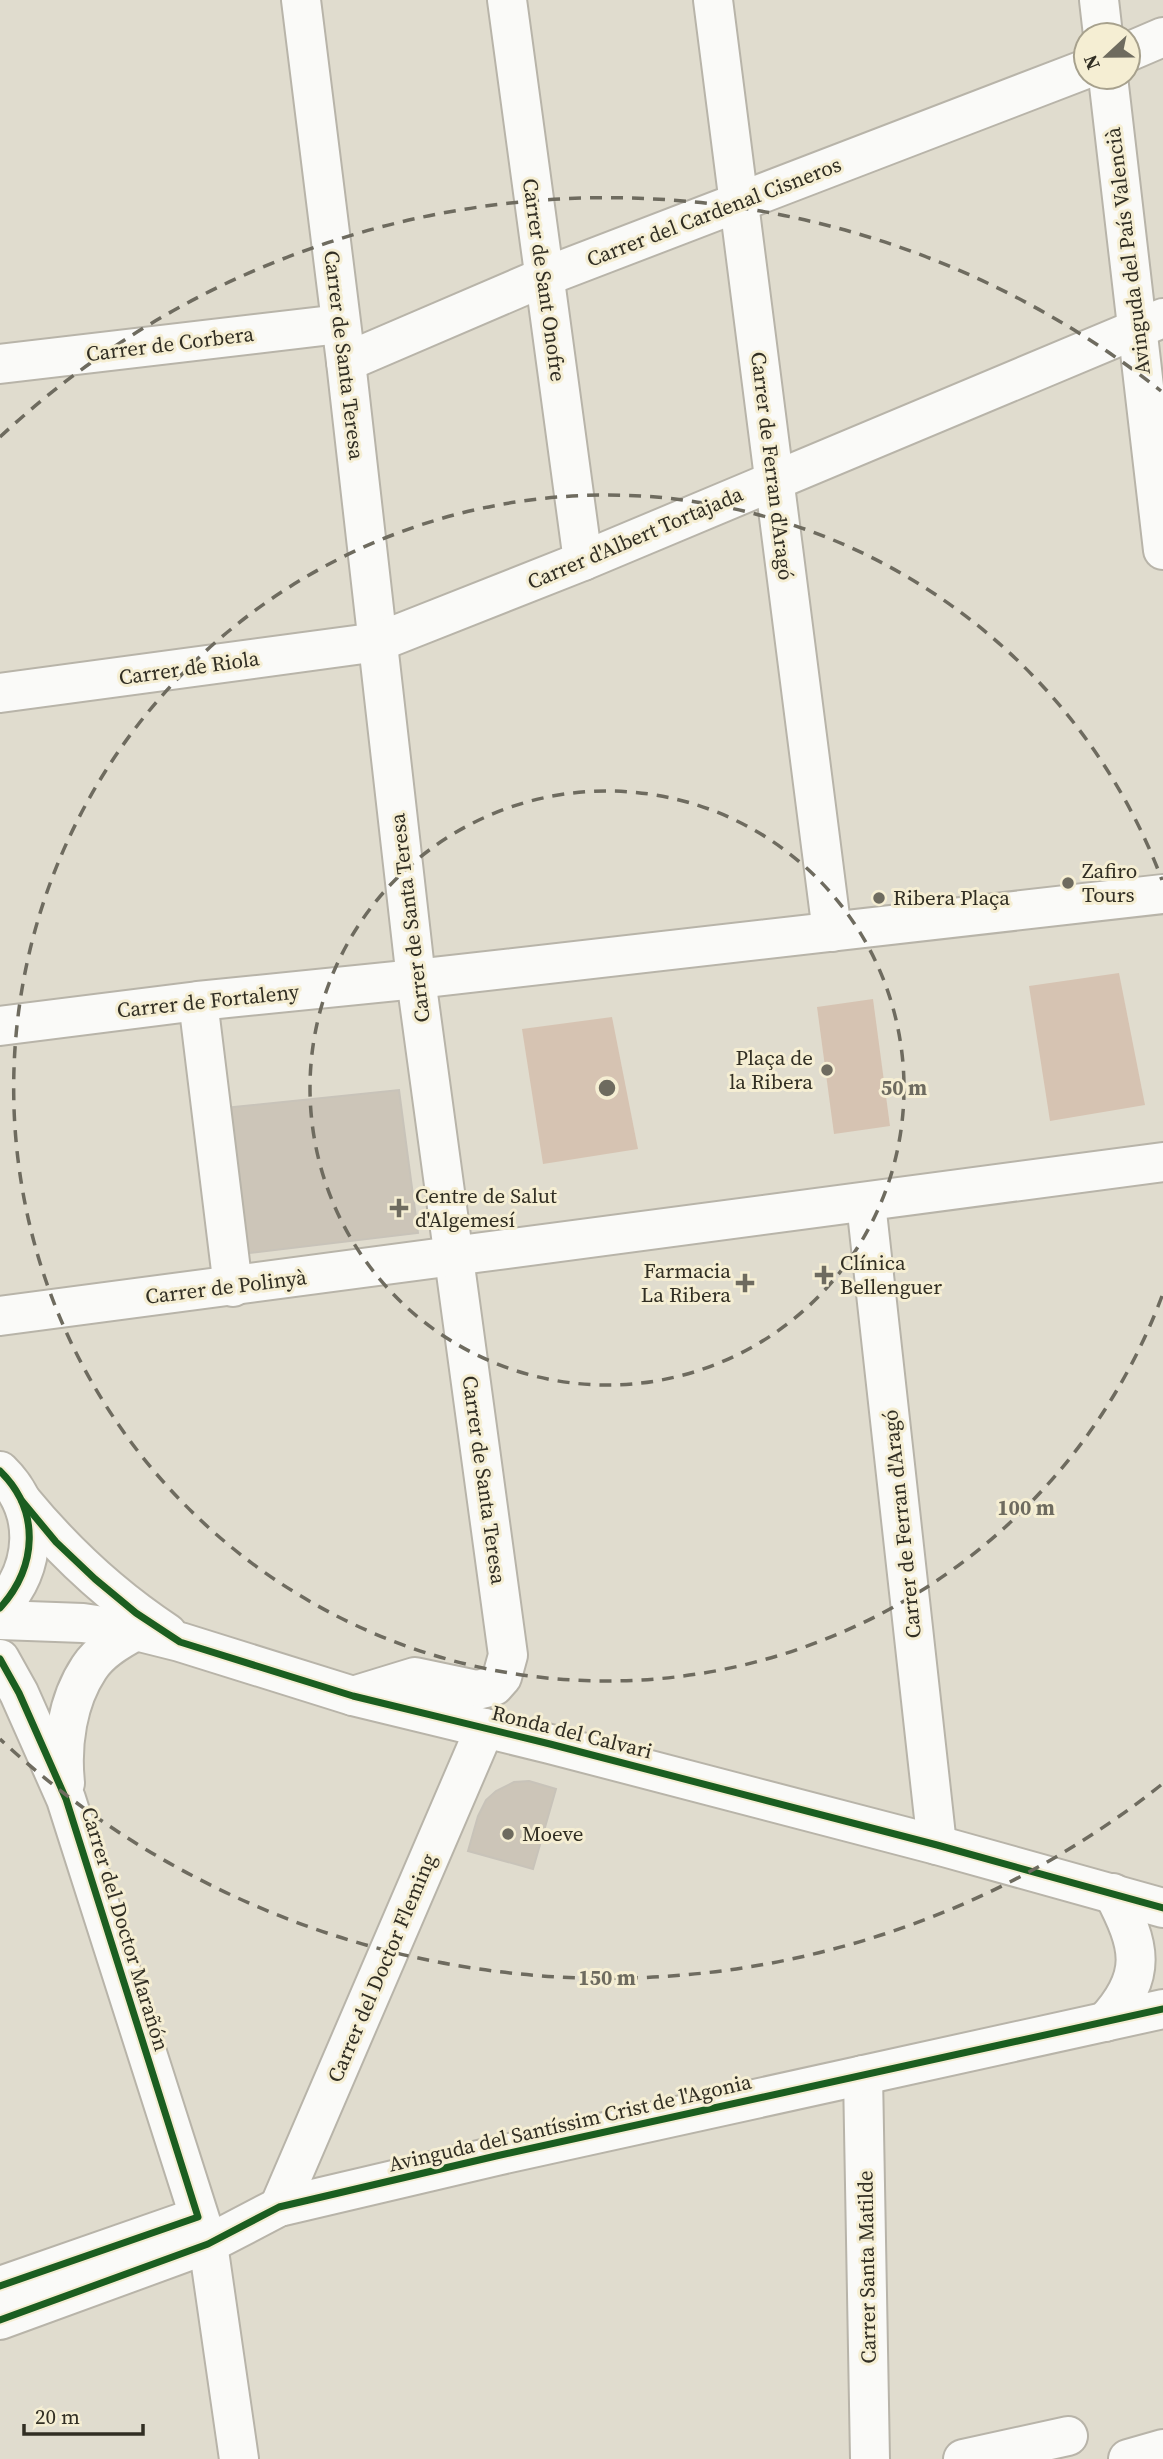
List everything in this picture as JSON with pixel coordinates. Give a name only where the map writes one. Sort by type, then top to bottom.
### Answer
[{"type":"street","name":"Carrer de Santa Teresa","points":[[301,0],[346,362],[416,979],[508,1655],[502,1678],[494,1686],[477,1690],[415,1677],[353,1696]]},
{"type":"street","name":"Carrer de Sant Onofre","points":[[507,0],[583,561]]},
{"type":"street","name":"Carrer de Ferran d'Aragó","points":[[713,0],[832,932]]},
{"type":"street","points":[[1099,0],[1101,21]]},
{"type":"street","points":[[1142,46],[1163,37]]},
{"type":"street","name":"Carrer del Cardenal Cisneros","points":[[346,362],[544,277],[1072,74]]},
{"type":"street","name":"Avinguda del País Valencià","points":[[1110,91],[1150,324],[1163,550]]},
{"type":"street","name":"Carrer de Corbera","points":[[0,365],[340,324]]},
{"type":"street","name":"Carrer d'Albert Tortajada","points":[[378,642],[583,561],[1150,324]]},
{"type":"street","name":"Carrer de Riola","points":[[0,693],[378,642]]},
{"type":"street","points":[[416,979],[1163,894]]},
{"type":"street","name":"Carrer de Fortaleny","points":[[0,1026],[198,1000],[416,979]]},
{"type":"street","points":[[198,1000],[233,1287]]},
{"type":"street","points":[[452,1256],[1163,1162]]},
{"type":"street","name":"Carrer de Ferran d'Aragó","points":[[866,1203],[937,1845]]},
{"type":"street","name":"Carrer de Polinyà","points":[[0,1316],[452,1256]]},
{"type":"street","points":[[0,1445],[29,1534],[24,1574],[14,1592],[0,1608]]},
{"type":"street","name":"Ronda del Calvari","points":[[12,1487],[56,1542],[94,1579],[136,1613],[180,1642]]},
{"type":"street","name":"Ronda del Calvari","points":[[0,1620],[83,1623],[136,1631],[353,1696],[937,1845],[1163,1908]]},
{"type":"street","name":"Carrer del Doctor Marañón","points":[[66,1800],[63,1766],[65,1732],[79,1688],[89,1667],[99,1656],[136,1631]]},
{"type":"street","name":"Carrer del Doctor Marañón","points":[[0,1659],[19,1693],[66,1800],[203,2230],[239,2459]]},
{"type":"street","name":"Carrer del Doctor Fleming","points":[[279,2207],[485,1728]]},
{"type":"street","points":[[1105,2022],[1122,2004],[1132,1983],[1135,1963],[1130,1927],[1112,1893]]},
{"type":"street","name":"Avinguda del Santíssim Crist de l'Agonia","points":[[0,2286],[279,2207],[523,2150],[1163,2009]]},
{"type":"street","name":"Carrer Santa Matilde","points":[[863,2075],[870,2459]]},
{"type":"street","name":"Avinguda del Santíssim Crist de l'Agonia","points":[[0,2320],[203,2230]]},
{"type":"street","points":[[963,2459],[1068,2436]]},
{"type":"street","points":[[1128,2459],[1163,2449]]},
{"type":"shaded area","points":[[1119,973],[1145,1105],[1050,1121],[1029,986]]},
{"type":"shaded area","points":[[873,999],[890,1126],[834,1134],[817,1007]]},
{"type":"shaded area","points":[[612,1017],[638,1149],[543,1164],[522,1029]]},
{"type":"building","points":[[399,1090],[418,1233],[241,1254],[225,1108]]},
{"type":"building","name":"Moeve","points":[[529,1781],[556,1789],[533,1869],[468,1851],[478,1816],[486,1800],[496,1791],[514,1782]]},
{"type":"cycle path","points":[[0,1471],[22,1504],[28,1521],[29,1539],[21,1575],[0,1608]]},
{"type":"cycle path","points":[[22,1501],[56,1542],[95,1579],[136,1613],[180,1642],[353,1696],[550,1744],[937,1845],[1163,1908]]},
{"type":"cycle path","points":[[0,1659],[19,1693],[66,1799],[198,2217],[0,2286]]},
{"type":"cycle path","points":[[0,2320],[208,2244],[279,2207],[496,2156],[1163,2009]]},
{"type":"place","name":"Zafiro Tours","points":[[1068,883]]},
{"type":"place","name":"Ribera Plaça","points":[[879,898]]},
{"type":"place","name":"Plaça de la Ribera","points":[[827,1070]]},
{"type":"place","name":"Centre de Salut d'Algemesí","points":[[399,1208]]},
{"type":"place","name":"Clínica Bellenguer","points":[[824,1275]]},
{"type":"place","name":"Farmacia La Ribera","points":[[745,1283]]},
{"type":"place","name":"Moeve","points":[[508,1834]]}]
